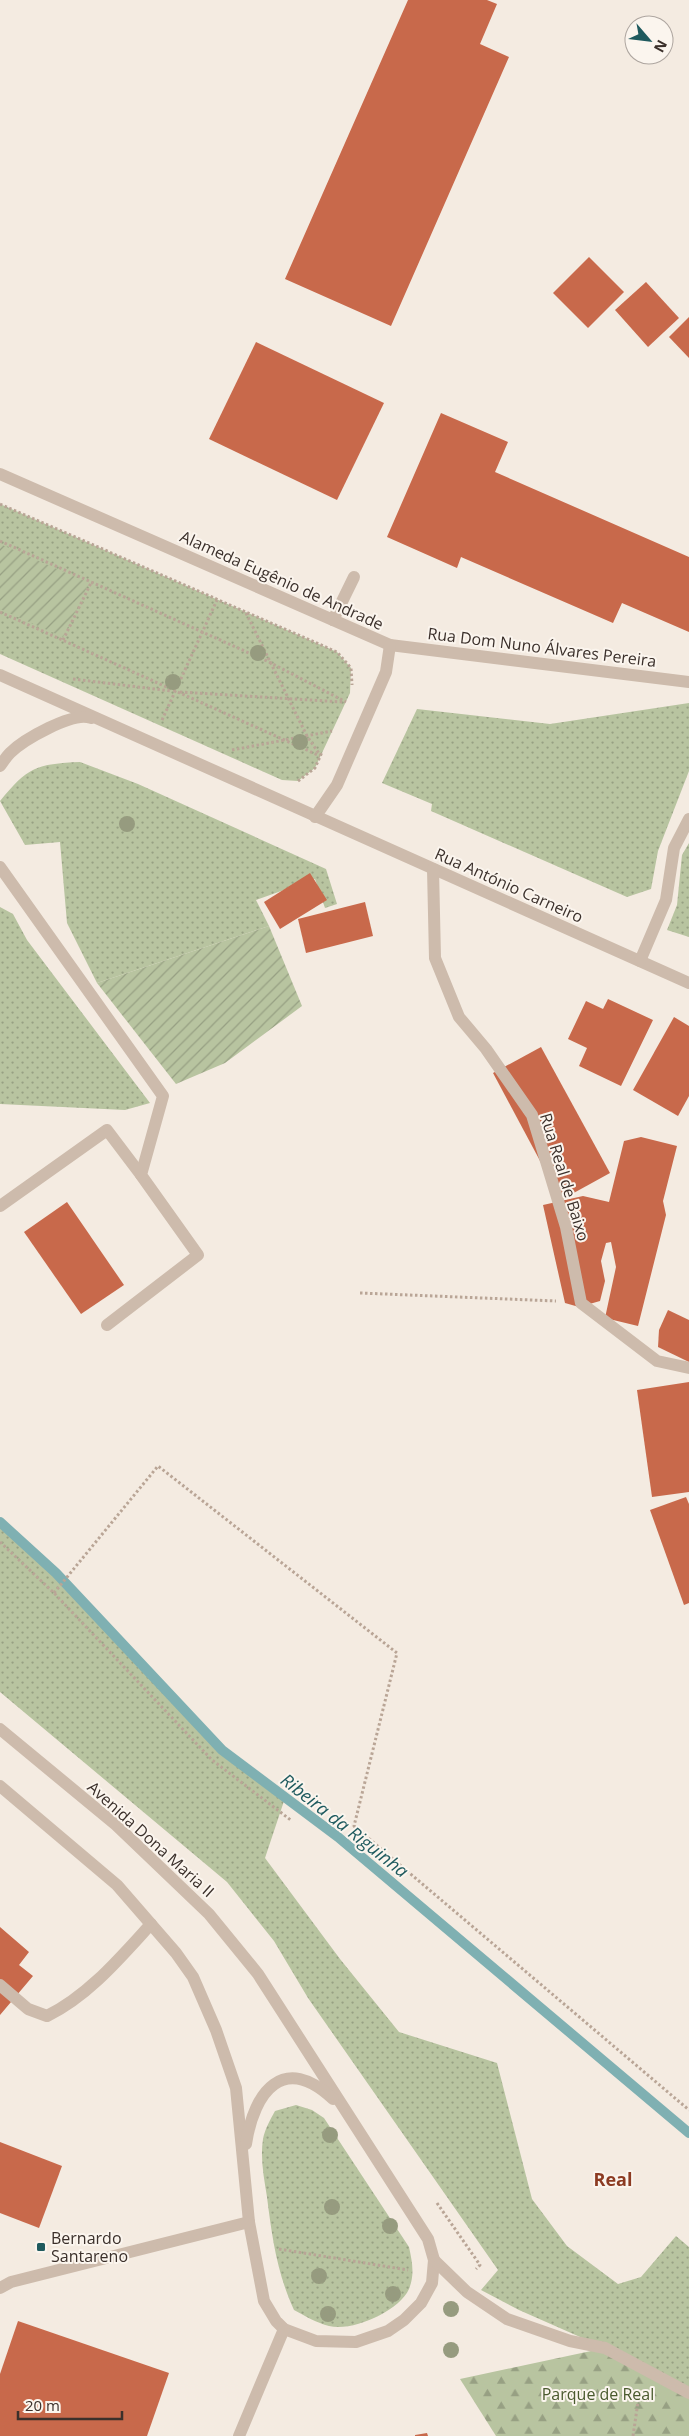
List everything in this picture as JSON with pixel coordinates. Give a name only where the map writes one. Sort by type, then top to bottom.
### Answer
[{"type":"street","name":"Alameda Eugênio de Andrade","points":[[0,474],[390,645],[386,672],[341,777],[330,798],[315,817]]},
{"type":"street","points":[[333,620],[354,577]]},
{"type":"street","name":"Rua Dom Nuno Álvares Pereira","points":[[390,645],[689,682]]},
{"type":"street","points":[[0,676],[315,817]]},
{"type":"street","points":[[0,766],[10,753],[33,736],[65,721],[87,716],[105,723]]},
{"type":"street","name":"Rua António Carneiro","points":[[315,817],[689,983]]},
{"type":"street","points":[[640,961],[666,900],[674,848],[689,819]]},
{"type":"street","points":[[0,867],[163,1096],[141,1175]]},
{"type":"street","name":"Rua Real de Baixo","points":[[432,868],[435,958],[459,1017],[486,1049],[532,1115],[566,1227],[581,1303]]},
{"type":"street","points":[[0,1206],[106,1130],[141,1175],[198,1255],[108,1325]]},
{"type":"street","points":[[581,1303],[657,1361],[689,1368]]},
{"type":"street","name":"Avenida Dona Maria II","points":[[0,1729],[116,1825],[209,1914],[258,1974],[428,2239],[434,2260],[432,2283],[421,2303],[404,2320],[388,2331],[356,2342],[316,2341],[284,2329],[276,2321],[264,2301],[249,2222],[236,2088],[216,2030],[193,1977],[176,1953],[117,1885],[0,1786]]},
{"type":"street","points":[[0,1985],[28,2009],[47,2016],[68,2006],[122,1956],[151,1924]]},
{"type":"street","name":"Avenida Dona Maria II","points":[[243,2161],[254,2109],[266,2089],[285,2080],[303,2079],[322,2089],[348,2113]]},
{"type":"street","points":[[0,2288],[11,2282],[249,2222]]},
{"type":"street","points":[[434,2260],[467,2292],[507,2319],[570,2341],[606,2348],[689,2393]]},
{"type":"street","points":[[239,2436],[284,2329]]},
{"type":"path","points":[[0,504],[337,652],[352,668],[352,684],[342,709]]},
{"type":"path","points":[[0,541],[269,662],[346,702]]},
{"type":"path","points":[[63,641],[91,582]]},
{"type":"path","points":[[160,726],[217,600]]},
{"type":"path","points":[[0,612],[320,756]]},
{"type":"path","points":[[246,613],[307,736],[320,756]]},
{"type":"path","points":[[70,679],[176,692],[346,702]]},
{"type":"path","points":[[329,737],[335,724]]},
{"type":"path","points":[[229,751],[332,731]]},
{"type":"path","points":[[291,782],[310,774],[315,768],[323,750]]},
{"type":"path","points":[[360,1293],[581,1303]]},
{"type":"path","points":[[54,1594],[158,1466],[397,1653],[354,1826],[689,2110]]},
{"type":"path","points":[[0,1542],[54,1594],[212,1760],[292,1821]]},
{"type":"path","points":[[254,2245],[432,2274]]},
{"type":"path","points":[[633,2436],[643,2368]]},
{"type":"green space","points":[[0,504],[337,652],[351,668],[350,693],[315,768],[298,781],[282,780],[0,654]]},
{"type":"green space","points":[[0,544],[89,583],[63,637],[0,609]]},
{"type":"green space","points":[[689,703],[689,771],[658,851],[651,889],[627,897],[431,811],[432,804],[382,783],[417,709],[550,724]]},
{"type":"green space","points":[[80,762],[138,784],[326,869],[337,904],[325,908],[315,879],[256,900],[269,926],[97,983],[67,923],[60,842],[25,845],[0,801],[18,781],[34,770],[53,764]]},
{"type":"green space","points":[[689,843],[689,937],[667,930],[677,905],[682,855]]},
{"type":"green space","points":[[0,907],[13,914],[27,940],[150,1103],[125,1110],[0,1104]]},
{"type":"green space","points":[[269,926],[302,1006],[225,1063],[176,1084],[97,983]]},
{"type":"green space","points":[[0,1522],[56,1573],[222,1750],[285,1798],[265,1858],[340,1959],[399,2032],[497,2063],[532,2199],[567,2246],[618,2284],[641,2277],[676,2236],[689,2247],[689,2393],[605,2348],[519,2310],[481,2290],[498,2270],[308,1998],[274,1941],[227,1882],[0,1692]]},
{"type":"green space","points":[[296,2105],[312,2110],[324,2118],[409,2247],[412,2273],[409,2289],[396,2305],[386,2312],[362,2323],[339,2327],[329,2326],[307,2317],[294,2310],[283,2282],[271,2226],[262,2146],[265,2132],[275,2111]]},
{"type":"green space","name":"Parque de Real","points":[[605,2348],[689,2393],[689,2436],[496,2436],[460,2379]]},
{"type":"building","points":[[408,0],[487,0],[497,4],[480,44],[509,57],[391,326],[285,279]]},
{"type":"building","points":[[589,257],[624,292],[588,328],[553,293]]},
{"type":"building","points":[[646,282],[679,318],[648,347],[615,310]]},
{"type":"building","points":[[689,317],[689,358],[669,337]]},
{"type":"building","points":[[256,342],[384,403],[337,500],[209,439]]},
{"type":"building","points":[[441,413],[508,442],[495,472],[689,557],[689,632],[622,603],[613,623],[461,557],[457,568],[387,537]]},
{"type":"building","points":[[310,873],[327,900],[280,929],[264,902]]},
{"type":"building","points":[[365,902],[373,936],[306,953],[298,919]]},
{"type":"building","points":[[608,999],[653,1020],[621,1086],[579,1066],[587,1048],[568,1039],[586,1001],[603,1009]]},
{"type":"building","points":[[674,1017],[689,1026],[689,1096],[678,1116],[633,1090]]},
{"type":"building","points":[[541,1047],[610,1173],[561,1200],[493,1073]]},
{"type":"building","points":[[641,1137],[677,1146],[663,1201],[666,1215],[638,1326],[605,1318],[616,1267],[611,1242],[606,1243],[601,1261],[605,1281],[600,1301],[579,1307],[565,1303],[543,1205],[583,1196],[609,1202],[624,1141]]},
{"type":"building","points":[[67,1202],[124,1285],[81,1314],[24,1232]]},
{"type":"building","points":[[668,1310],[689,1320],[689,1362],[658,1347],[659,1330]]},
{"type":"building","points":[[689,1382],[689,1492],[652,1497],[637,1390]]},
{"type":"building","points":[[686,1497],[689,1504],[689,1603],[684,1605],[650,1510]]},
{"type":"building","points":[[0,1927],[29,1952],[19,1965],[33,1976],[0,2015]]},
{"type":"building","points":[[0,2142],[62,2166],[39,2228],[0,2213]]},
{"type":"building","points":[[18,2321],[169,2373],[147,2436],[0,2436],[0,2374]]},
{"type":"building","points":[[427,2433],[428,2436],[415,2436],[415,2435]]},
{"type":"waterway","name":"Ribeira da Riguinha","points":[[0,1522],[56,1573],[222,1750],[338,1837],[689,2133]]},
{"type":"place","name":"Bernardo Santareno","points":[[41,2247]]},
{"type":"district","name":"Real","points":[[613,2179]]}]
